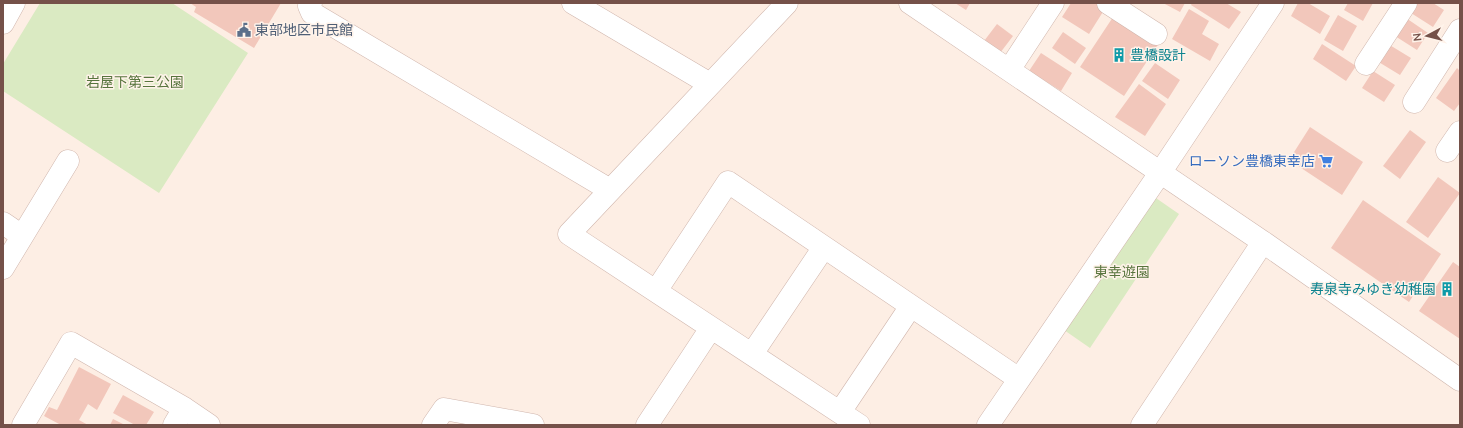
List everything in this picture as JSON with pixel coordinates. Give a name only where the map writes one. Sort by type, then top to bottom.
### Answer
[{"type":"street","points":[[311,3],[309,6],[312,13],[610,190]]},
{"type":"street","points":[[573,3],[710,84]]},
{"type":"street","points":[[787,3],[569,234],[860,425]]},
{"type":"street","points":[[1009,70],[1053,3]]},
{"type":"street","points":[[1108,3],[1156,34]]},
{"type":"street","points":[[988,425],[1273,3]]},
{"type":"street","points":[[1366,64],[1406,3]]},
{"type":"street","points":[[922,6],[1009,70],[1263,242],[1460,380]]},
{"type":"street","points":[[1414,102],[1460,30]]},
{"type":"street","points":[[1448,151],[1460,132]]},
{"type":"street","points":[[3,268],[68,161]]},
{"type":"street","points":[[656,291],[728,182],[1019,379]]},
{"type":"street","points":[[3,223],[22,236]]},
{"type":"street","points":[[1142,425],[1263,242]]},
{"type":"street","points":[[752,354],[824,247]]},
{"type":"street","points":[[840,412],[911,306]]},
{"type":"street","points":[[647,425],[712,328]]},
{"type":"street","points":[[23,425],[71,343],[179,416],[209,425]]},
{"type":"street","points":[[433,425],[444,409],[533,425]]},
{"type":"green space","name":"岩屋下第三公園","points":[[40,3],[172,3],[248,53],[159,193],[3,91],[3,64]]},
{"type":"green space","name":"東幸遊園","points":[[1153,196],[1179,214],[1090,348],[1064,330]]},
{"type":"building","name":"東部地区市民館","points":[[190,3],[281,3],[254,48],[194,12],[196,7]]},
{"type":"building","points":[[955,3],[970,3],[966,10]]},
{"type":"building","points":[[1071,3],[1100,3],[1106,7],[1089,34],[1062,17]]},
{"type":"building","points":[[1163,3],[1185,3],[1180,12]]},
{"type":"building","points":[[1192,3],[1226,3],[1241,12],[1229,29],[1191,5]]},
{"type":"building","points":[[1298,3],[1308,3],[1330,16],[1320,34],[1291,16]]},
{"type":"building","points":[[1348,3],[1373,3],[1363,21],[1344,10]]},
{"type":"building","points":[[1417,3],[1433,3],[1444,10],[1433,27],[1411,13]]},
{"type":"building","points":[[1189,9],[1209,21],[1202,34],[1219,44],[1210,61],[1172,39]]},
{"type":"building","name":"豊橋設計","points":[[1115,14],[1159,43],[1124,96],[1080,67]]},
{"type":"building","points":[[1338,15],[1357,26],[1343,51],[1324,40]]},
{"type":"building","points":[[1406,18],[1428,33],[1417,50],[1395,36]]},
{"type":"building","points":[[997,24],[1013,36],[997,57],[981,45]]},
{"type":"building","points":[[1063,32],[1086,48],[1075,64],[1052,48]]},
{"type":"building","points":[[1322,44],[1356,66],[1346,81],[1313,59]]},
{"type":"building","points":[[1388,44],[1411,58],[1400,75],[1377,61]]},
{"type":"building","points":[[1041,53],[1072,73],[1061,91],[1029,71]]},
{"type":"building","points":[[1155,63],[1180,80],[1168,99],[1142,81]]},
{"type":"building","points":[[1457,68],[1460,71],[1460,103],[1454,111],[1436,98]]},
{"type":"building","points":[[1373,71],[1395,85],[1384,102],[1362,88]]},
{"type":"building","points":[[1139,84],[1166,104],[1145,136],[1115,117]]},
{"type":"building","name":"ローソン豊橋東幸店","points":[[1310,127],[1363,162],[1342,195],[1289,160]]},
{"type":"building","points":[[1410,130],[1426,142],[1400,179],[1383,166]]},
{"type":"building","points":[[1438,177],[1460,193],[1428,238],[1406,222]]},
{"type":"building","points":[[1363,200],[1441,254],[1409,302],[1331,248]]},
{"type":"building","name":"寿泉寺みゆき幼稚園","points":[[1453,262],[1460,267],[1460,339],[1419,311]]},
{"type":"building","points":[[79,367],[111,384],[97,410],[88,404],[79,420],[88,425],[61,425],[44,416],[49,407],[57,410]]},
{"type":"building","points":[[123,395],[154,412],[146,425],[135,425],[113,413]]},
{"type":"building","points":[[113,419],[125,425],[110,425]]},
{"type":"place","name":"東部地区市民館","points":[[244,30]]},
{"type":"place","name":"豊橋設計","points":[[1119,55]]},
{"type":"place","name":"ローソン豊橋東幸店","points":[[1326,161]]},
{"type":"place","name":"寿泉寺みゆき幼稚園","points":[[1447,289]]}]
